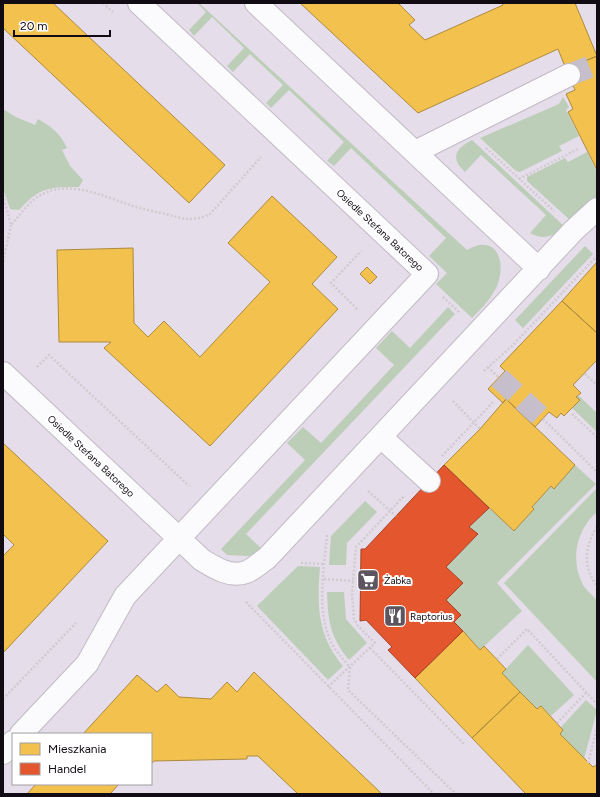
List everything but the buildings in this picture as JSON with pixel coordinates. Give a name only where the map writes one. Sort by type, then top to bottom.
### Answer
[{"type":"street","name":"Osiedle Stefana Batorego","points":[[22,733],[86,664],[125,596],[179,540],[426,274],[139,3]]},
{"type":"street","points":[[256,3],[539,269]]},
{"type":"street","points":[[415,152],[569,75]]},
{"type":"street","points":[[179,540],[202,560],[214,568],[231,574],[247,572],[267,558],[574,230],[597,209]]},
{"type":"street","name":"Osiedle Stefana Batorego","points":[[3,373],[179,540]]},
{"type":"street","points":[[381,437],[426,478]]},
{"type":"street","points":[[3,753],[12,743]]},
{"type":"path","points":[[103,3],[114,14]]},
{"type":"path","points":[[465,128],[574,230]]},
{"type":"path","points":[[520,178],[578,148]]},
{"type":"path","points":[[12,224],[39,196],[49,191],[66,189],[88,190],[135,206],[187,220],[201,218],[210,214],[264,154]]},
{"type":"path","points":[[3,195],[12,224],[3,262]]},
{"type":"path","points":[[359,311],[331,283],[366,246]]},
{"type":"path","points":[[32,372],[49,355],[193,489]]},
{"type":"path","points":[[488,367],[499,378]]},
{"type":"path","points":[[585,374],[597,385]]},
{"type":"path","points":[[452,401],[480,429]]},
{"type":"path","points":[[328,687],[375,643],[358,626],[354,619],[353,581],[356,548],[390,511],[426,478],[494,401]]},
{"type":"path","points":[[572,414],[597,437]]},
{"type":"path","points":[[542,419],[597,472]]},
{"type":"path","points":[[368,491],[396,516]]},
{"type":"path","points":[[597,527],[589,541],[586,557],[589,572],[597,586]]},
{"type":"path","points":[[324,580],[353,581]]},
{"type":"path","points":[[241,596],[328,687],[434,794]]},
{"type":"path","points":[[3,700],[78,621]]},
{"type":"path","points":[[497,660],[527,629],[597,704]]},
{"type":"path","points":[[370,648],[465,745]]},
{"type":"path","points":[[350,667],[348,690],[456,794]]},
{"type":"path","points":[[557,723],[586,693]]},
{"type":"path","points":[[588,763],[597,728]]},
{"type":"green space","points":[[197,3],[199,3],[467,250],[485,245],[492,247],[497,252],[501,267],[497,286],[483,307],[472,318],[436,284],[447,273],[429,256],[446,238],[351,148],[334,166],[327,161],[344,142],[289,90],[271,108],[266,103],[283,85],[250,54],[233,72],[227,66],[244,48],[212,17],[194,36],[189,30],[206,12]]},
{"type":"green space","points":[[563,97],[569,107],[566,110],[579,136],[559,146],[562,151],[520,172],[516,171],[480,138],[559,104]]},
{"type":"green space","points":[[3,109],[16,117],[35,125],[38,119],[55,131],[67,148],[62,150],[70,166],[83,180],[79,187],[52,188],[33,197],[19,210],[10,209],[3,188]]},
{"type":"green space","points":[[472,140],[565,227],[552,235],[544,237],[530,233],[546,215],[481,155],[465,172],[460,167],[457,162],[456,154],[458,150],[466,143]]},
{"type":"green space","points":[[587,152],[597,172],[597,198],[571,221],[527,181],[527,177],[565,158],[568,162]]},
{"type":"green space","points":[[585,246],[593,254],[523,328],[515,320]]},
{"type":"green space","points":[[448,307],[455,314],[246,534],[263,550],[249,556],[227,555],[221,549],[305,460],[287,443],[303,427],[321,443],[394,365],[376,348],[392,331],[410,348]]},
{"type":"green space","points":[[578,395],[597,413],[597,432],[572,408],[580,400],[576,397]]},
{"type":"green space","points":[[575,465],[596,484],[497,583],[522,611],[480,650],[454,622],[446,600],[463,583],[446,567],[477,535],[469,527],[489,508],[514,531],[534,509],[532,507],[551,486],[554,488]]},
{"type":"green space","points":[[597,488],[597,512],[584,527],[577,546],[576,556],[579,575],[583,585],[597,601],[598,605],[597,682],[504,583]]},
{"type":"green space","points":[[365,501],[377,512],[347,543],[346,565],[329,565],[331,536]]},
{"type":"green space","points":[[298,566],[320,567],[319,607],[321,619],[328,643],[343,666],[328,680],[257,606]]},
{"type":"green space","points":[[327,592],[344,592],[346,619],[367,643],[349,660],[338,644],[331,628],[328,612]]},
{"type":"green space","points":[[528,645],[574,695],[551,716],[541,706],[537,709],[502,673]]},
{"type":"green space","points":[[586,700],[597,710],[584,759],[560,734],[563,730],[561,727]]},
{"type":"tunnel","points":[[569,75],[597,64]]},
{"type":"tunnel","points":[[499,378],[543,419]]},
{"type":"place","name":"Żabka","points":[[368,580]]},
{"type":"place","name":"Raptorius","points":[[395,616]]}]
